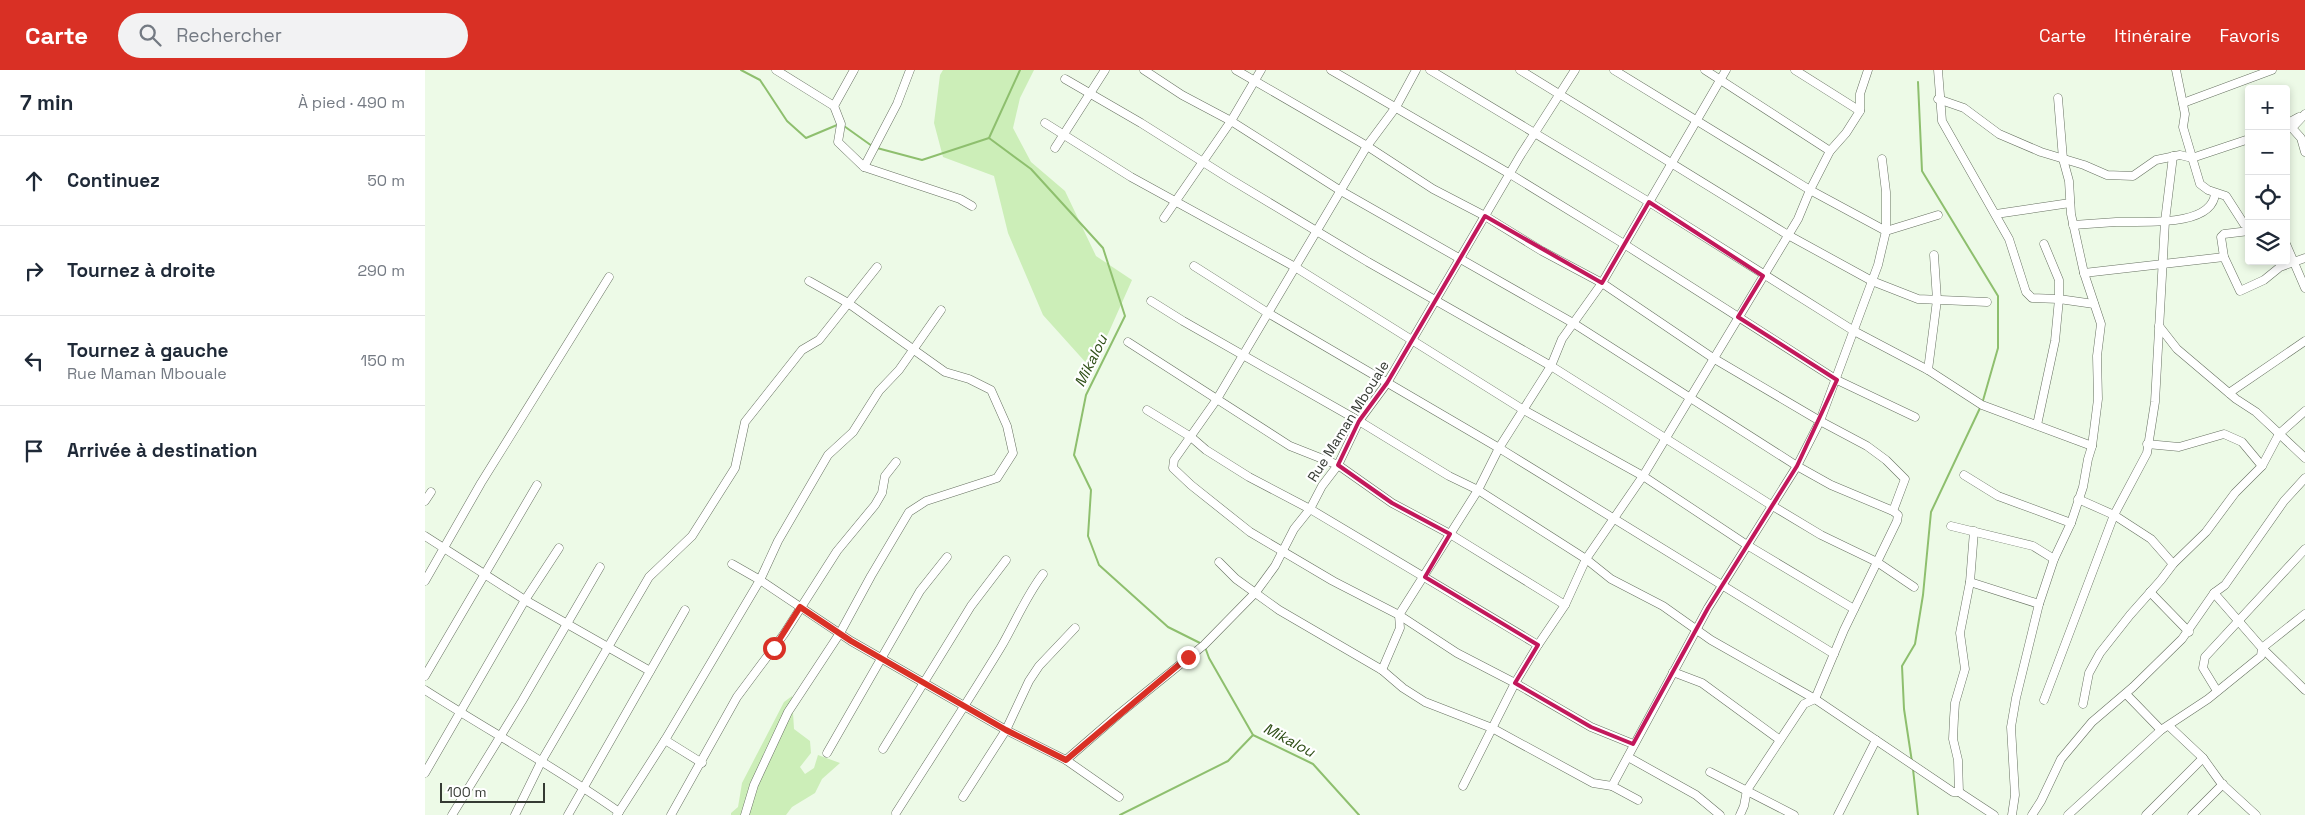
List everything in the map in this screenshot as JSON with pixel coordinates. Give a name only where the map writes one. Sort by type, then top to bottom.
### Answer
[{"type":"street","points":[[776,70],[789,74],[834,106],[841,124],[838,142],[864,167],[960,198],[972,206]]},
{"type":"street","points":[[834,106],[854,70]]},
{"type":"street","points":[[864,167],[897,104],[910,70]]},
{"type":"street","points":[[1055,148],[1062,134],[1105,70]]},
{"type":"street","points":[[1144,70],[1341,191],[1573,323],[1797,466],[1831,486],[1893,511],[1898,516],[1854,609],[1815,699],[1804,704],[1779,740],[1747,790],[1740,815]]},
{"type":"street","points":[[1236,70],[1367,146],[1433,189],[1485,216],[1542,251],[1602,283],[1713,358],[1820,421],[1867,446],[1904,476],[1905,482],[1893,511]]},
{"type":"street","points":[[1164,218],[1231,122],[1261,70]]},
{"type":"street","points":[[1331,70],[1510,174],[1625,244],[1837,380],[1915,417]]},
{"type":"street","points":[[1415,70],[1396,108],[1367,146],[1217,399],[1174,460],[1173,468],[1191,485],[1250,532],[1284,550],[1333,581],[1399,615],[1457,654],[1515,683],[1591,727],[1633,744]]},
{"type":"street","points":[[1430,70],[1649,202],[1854,332],[1928,370],[1982,405],[2093,446]]},
{"type":"street","points":[[1520,70],[1789,235],[1872,281],[1913,297],[1987,302]]},
{"type":"street","name":"Rue Maman Mbouale","points":[[1066,760],[1204,645],[1257,592],[1284,550],[1294,529],[1310,509],[1322,486],[1338,465],[1359,421],[1387,383],[1534,134],[1575,70]]},
{"type":"street","points":[[1614,70],[1697,119],[1810,190],[1886,231],[1938,215]]},
{"type":"street","points":[[1705,70],[1829,151]]},
{"type":"street","points":[[1382,670],[1400,628],[1399,615],[1478,490],[1499,448],[1551,366],[1562,339],[1602,283],[1726,70]]},
{"type":"street","points":[[1795,70],[1861,111]]},
{"type":"street","points":[[1463,786],[1515,683],[1565,606],[1586,559],[1615,520],[1643,476],[1789,235],[1829,151],[1846,133],[1861,111],[1860,94],[1868,70]]},
{"type":"street","points":[[1938,70],[1942,121],[2009,239],[2026,292],[2032,298],[2059,299],[2094,304]]},
{"type":"street","points":[[2176,70],[2185,114],[2183,127],[2200,184],[2215,194],[2225,196],[2245,224]]},
{"type":"street","points":[[2183,103],[2272,70]]},
{"type":"street","points":[[1065,79],[1368,262],[1437,301],[1440,305],[1551,366],[1771,505],[1821,535],[1877,562],[1914,587]]},
{"type":"street","points":[[2012,815],[2015,795],[2011,727],[2030,635],[2053,559],[2071,523],[2078,499],[2093,446],[2098,399],[2097,356],[2101,330],[2084,273],[2073,225],[2069,181],[2063,159],[2058,98]]},
{"type":"street","points":[[1939,99],[1964,108],[1999,134],[2041,152],[2084,165],[2107,175],[2133,176],[2156,160],[2180,155],[2192,158],[2245,140]]},
{"type":"street","points":[[2290,122],[2305,113]]},
{"type":"street","points":[[2305,113],[2292,128],[2301,138],[2305,152]]},
{"type":"street","points":[[1045,122],[1110,164],[1295,267],[1522,409],[1643,476],[1747,545],[1854,609]]},
{"type":"street","points":[[2044,700],[2114,515],[2147,453],[2155,402],[2165,221],[2173,156]]},
{"type":"street","points":[[1611,786],[1695,630],[1797,466],[1820,421],[1837,380],[1878,265],[1886,231],[1886,192],[1882,159]]},
{"type":"street","points":[[2073,225],[2165,221],[2195,215],[2215,202],[2215,194]]},
{"type":"street","points":[[1995,214],[2070,203]]},
{"type":"street","points":[[2245,232],[2223,235],[2225,257],[2240,291],[2264,280],[2280,266],[2305,258]]},
{"type":"street","points":[[2037,425],[2055,341],[2059,299],[2059,280],[2044,244]]},
{"type":"street","points":[[2290,253],[2305,288]]},
{"type":"street","points":[[1928,370],[1937,300],[1934,254]]},
{"type":"street","points":[[2084,273],[2163,262],[2225,257]]},
{"type":"street","points":[[1194,266],[1268,313],[1499,448],[1834,654]]},
{"type":"street","points":[[515,815],[541,762],[649,577],[692,536],[735,468],[745,422],[802,350],[819,340],[877,267]]},
{"type":"street","points":[[425,581],[481,483],[609,277]]},
{"type":"street","points":[[745,815],[753,785],[788,712],[840,633],[909,512],[926,501],[997,478],[1013,453],[1007,426],[991,390],[969,379],[945,372],[914,348],[848,303],[809,281]]},
{"type":"street","points":[[1151,301],[1183,322],[1244,354],[1449,476],[1478,490],[1586,559],[1611,579],[1663,606],[1695,630],[1815,699],[1953,792],[1959,792],[1994,815]]},
{"type":"street","points":[[425,690],[500,738],[584,787],[618,813],[665,740],[760,580],[778,542],[828,455],[853,432],[879,391],[899,370],[941,310]]},
{"type":"street","points":[[2159,325],[2177,349],[2229,393],[2256,412],[2305,458]]},
{"type":"street","points":[[2229,393],[2305,341]]},
{"type":"street","points":[[1127,342],[1290,446],[1338,465],[1392,503],[1450,534],[1565,606]]},
{"type":"street","points":[[1147,410],[1191,437],[1206,450],[1249,477],[1310,509],[1538,645]]},
{"type":"street","points":[[2083,704],[2089,673],[2100,653],[2173,564],[2206,532],[2235,493],[2262,466],[2279,434],[2305,411]]},
{"type":"street","points":[[2147,444],[2179,447],[2224,434],[2240,440],[2262,466]]},
{"type":"street","points":[[671,815],[702,763],[737,697],[784,634],[837,551],[875,504],[882,493],[885,476],[895,462]]},
{"type":"street","points":[[1964,475],[1998,496],[2071,523]]},
{"type":"street","points":[[2032,815],[2041,801],[2061,759],[2092,722],[2126,694],[2189,632],[2214,593],[2225,585],[2284,501],[2305,478]]},
{"type":"street","points":[[425,676],[537,485]]},
{"type":"street","points":[[425,502],[431,492]]},
{"type":"street","points":[[2078,499],[2114,515],[2151,539],[2173,564]]},
{"type":"street","points":[[1951,526],[2033,546],[2053,559]]},
{"type":"street","points":[[1959,792],[1958,760],[1953,739],[1954,718],[1955,703],[1965,669],[1960,633],[1970,582],[1974,531]]},
{"type":"street","points":[[425,536],[525,600],[650,670]]},
{"type":"street","points":[[425,773],[525,600],[559,548]]},
{"type":"street","points":[[2217,691],[2203,668],[2205,657],[2238,619],[2305,549]]},
{"type":"street","points":[[827,753],[920,591],[947,556]]},
{"type":"street","points":[[883,749],[971,606],[1007,560]]},
{"type":"street","points":[[1219,562],[1236,579],[1257,592],[1279,610],[1382,670],[1403,688],[1425,702],[1492,728],[1593,783],[1611,786],[1638,800]]},
{"type":"street","points":[[731,564],[760,580],[881,658],[1006,730],[1066,760],[1119,797]]},
{"type":"street","points":[[452,815],[500,738],[600,567]]},
{"type":"street","points":[[896,813],[965,705],[1008,635],[1034,586],[1043,574]]},
{"type":"street","points":[[1970,582],[2039,604]]},
{"type":"street","points":[[2150,592],[2189,632]]},
{"type":"street","points":[[2214,593],[2262,648],[2305,690]]},
{"type":"street","points":[[568,815],[685,610]]},
{"type":"street","points":[[2068,815],[2161,730],[2217,691],[2261,656],[2262,648],[2305,614]]},
{"type":"street","points":[[963,797],[1006,730],[1029,681],[1039,666],[1075,628]]},
{"type":"street","points":[[1673,672],[1702,683],[1779,740]]},
{"type":"street","points":[[2126,694],[2161,730]]},
{"type":"street","points":[[2169,726],[2203,758],[2223,784],[2256,815]]},
{"type":"street","points":[[665,740],[702,763]]},
{"type":"street","points":[[1839,815],[1876,740]]},
{"type":"street","points":[[1628,757],[1696,795],[1720,815]]},
{"type":"street","points":[[2146,815],[2203,758]]},
{"type":"street","points":[[1710,772],[1794,815]]},
{"type":"street","points":[[2192,815],[2223,784]]},
{"type":"highlighted area","points":[[1649,202],[1763,276],[1738,317],[1837,380],[1797,466],[1708,608],[1633,744],[1591,727],[1515,683],[1538,645],[1425,577],[1450,534],[1392,503],[1338,465],[1359,421],[1387,383],[1485,216],[1602,283]]},
{"type":"green space","points":[[943,70],[1034,70],[1020,98],[1013,128],[1031,162],[1065,191],[1096,256],[1132,280],[1108,334],[1088,365],[1043,315],[1008,233],[994,176],[943,157],[934,123],[940,75]]},
{"type":"green space","points":[[792,696],[794,729],[810,741],[811,753],[800,767],[805,774],[814,768],[818,755],[840,763],[822,779],[815,793],[792,807],[786,815],[731,815],[738,807],[742,783],[784,702]]},
{"type":"waterway","name":"Mikalou","points":[[741,70],[760,80],[787,121],[806,138],[837,125]]},
{"type":"waterway","points":[[989,138],[1020,70]]},
{"type":"waterway","points":[[1918,82],[1922,171],[1998,296],[1998,348],[1982,404]]},
{"type":"waterway","name":"Mikalou","points":[[844,126],[872,146]]},
{"type":"waterway","name":"Mikalou","points":[[989,138],[1031,169],[1103,248],[1125,316],[1086,395],[1074,455],[1091,490],[1088,536],[1099,565],[1168,627],[1202,644]]},
{"type":"waterway","name":"Mikalou","points":[[877,148],[922,160],[989,138]]},
{"type":"waterway","points":[[1912,762],[1904,709],[1902,666],[1915,644],[1923,595],[1931,512],[1980,408]]},
{"type":"waterway","name":"Mikalou","points":[[1205,647],[1209,658],[1253,735],[1313,764],[1359,815]]},
{"type":"waterway","points":[[1120,815],[1228,761],[1253,735]]},
{"type":"waterway","points":[[1913,769],[1918,815]]},
{"type":"route","points":[[774,648],[800,607],[851,641],[1006,730],[1066,760],[1188,657]]}]
